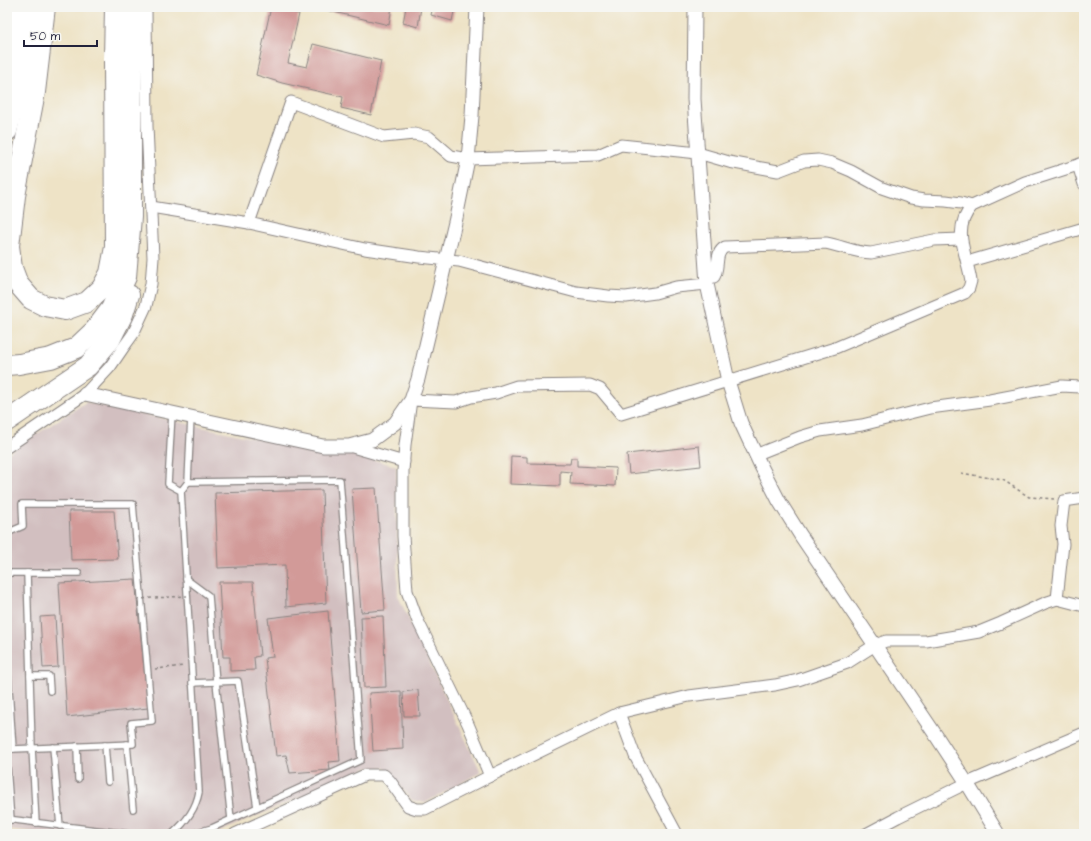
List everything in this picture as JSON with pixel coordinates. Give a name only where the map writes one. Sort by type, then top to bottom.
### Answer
[{"type":"highway","points":[[7,24],[12,7]]},
{"type":"highway","points":[[7,58],[16,7]]},
{"type":"highway","points":[[7,132],[19,82],[33,7]]},
{"type":"highway","points":[[45,7],[35,92],[15,196],[9,246],[12,268],[18,284],[31,299],[45,306],[65,310],[87,302],[102,288],[110,273],[115,247],[122,58],[131,7]]},
{"type":"highway","points":[[7,421],[88,366],[110,340],[123,314],[137,271],[138,209],[115,7]]},
{"type":"highway","points":[[7,354],[43,349],[69,339],[87,325],[108,299],[119,275],[123,239],[122,58]]},
{"type":"highway","points":[[7,365],[51,358],[76,348],[95,330],[111,309],[126,277],[131,216],[122,58]]},
{"type":"street","points":[[7,447],[85,394],[110,367],[133,334],[146,306],[151,284],[153,258],[147,126],[146,7]]},
{"type":"street","points":[[477,7],[472,116],[468,158],[456,218],[418,379],[411,400],[405,444],[402,536],[407,591],[417,619],[468,724],[490,776]]},
{"type":"street","points":[[695,7],[694,99],[707,281],[728,381],[741,423],[779,501],[797,530],[967,783],[998,834]]},
{"type":"street","points":[[249,224],[291,102],[384,137],[414,134],[429,137],[451,156],[468,158],[598,155],[621,145],[698,153],[729,162],[778,171],[804,161],[818,160],[832,163],[851,171],[882,188],[911,198],[946,201],[972,206]]},
{"type":"street","points":[[411,400],[456,402],[471,397],[496,393],[517,386],[590,385],[600,389],[621,414],[835,348],[965,293],[969,288],[971,281],[961,239],[961,228],[966,212],[972,206],[1025,182],[1081,164],[1084,184]]},
{"type":"street","points":[[151,207],[249,224],[365,249],[418,257],[459,261],[576,292],[626,297],[655,293],[707,281],[714,277],[717,272],[718,254],[721,249],[725,247],[826,243],[858,252],[871,253],[934,240],[961,239]]},
{"type":"street","points":[[967,262],[1084,228]]},
{"type":"street","points":[[755,454],[820,431],[862,425],[930,408],[990,400],[1062,386],[1084,388]]},
{"type":"street","points":[[85,394],[323,446],[349,446],[372,440],[395,423],[411,400]]},
{"type":"street","points":[[349,446],[404,462]]},
{"type":"street","points":[[1057,599],[1063,544],[1061,526],[1064,500],[1084,498]]},
{"type":"street","points":[[235,834],[365,775],[384,775],[408,806],[417,809],[425,809],[619,713],[689,696],[775,685],[798,680],[847,663],[875,645],[886,641],[926,640],[979,632],[1057,599],[1084,606]]},
{"type":"street","points":[[619,713],[635,756],[677,834]]},
{"type":"street","points":[[866,834],[967,783],[1084,733]]},
{"type":"lane","points":[[10,190],[22,164]]},
{"type":"lane","points":[[172,413],[168,484],[181,491]]},
{"type":"lane","points":[[172,834],[182,825],[193,809],[198,800],[199,792],[181,491],[188,482],[190,417]]},
{"type":"lane","points":[[188,482],[340,480],[360,760],[212,828],[191,834]]},
{"type":"lane","points":[[7,533],[22,526],[22,504],[133,504],[152,721],[131,722],[133,744],[10,749],[7,659]]},
{"type":"lane","points":[[27,573],[32,748],[36,823]]},
{"type":"lane","points":[[7,574],[79,573]]},
{"type":"lane","points":[[186,580],[209,596],[216,682],[231,819]]},
{"type":"lane","points":[[30,676],[49,676],[50,691]]},
{"type":"lane","points":[[192,683],[238,681],[257,807]]},
{"type":"lane","points":[[127,744],[133,809]]},
{"type":"lane","points":[[105,745],[108,782]]},
{"type":"lane","points":[[77,746],[78,779]]},
{"type":"lane","points":[[53,747],[60,826]]},
{"type":"lane","points":[[7,767],[9,819],[129,834]]},
{"type":"path","points":[[961,473],[1003,480],[1030,497],[1064,500]]},
{"type":"path","points":[[137,599],[187,596]]},
{"type":"path","points":[[148,669],[192,666]]},
{"type":"shaded area","points":[[86,402],[323,453],[349,453],[396,466],[398,596],[481,772],[425,803],[412,800],[385,768],[368,768],[215,834],[53,834],[7,829],[7,455],[12,450]]},
{"type":"building","points":[[271,7],[299,14],[288,63],[307,67],[313,44],[381,61],[371,115],[341,108],[343,97],[282,83],[256,75]]},
{"type":"building","points":[[321,7],[392,7],[389,25],[321,9]]},
{"type":"building","points":[[406,7],[421,7],[418,27],[403,23]]},
{"type":"building","points":[[433,7],[455,7],[452,21],[431,15]]},
{"type":"building","points":[[699,446],[701,466],[629,474],[627,454]]},
{"type":"building","points":[[511,456],[527,457],[527,463],[570,464],[571,458],[577,458],[577,466],[616,468],[615,486],[570,484],[571,472],[560,471],[560,486],[510,484]]},
{"type":"building","points":[[376,488],[385,610],[361,612],[352,489]]},
{"type":"building","points":[[322,490],[326,603],[286,607],[285,565],[218,568],[215,493]]},
{"type":"building","points":[[69,511],[114,511],[118,559],[71,560]]},
{"type":"building","points":[[135,579],[148,708],[67,717],[59,583]]},
{"type":"building","points":[[219,582],[253,582],[260,656],[254,657],[255,670],[230,671],[230,657],[223,657]]},
{"type":"building","points":[[328,611],[340,761],[329,762],[330,770],[290,773],[286,755],[276,756],[265,658],[273,657],[268,618]]},
{"type":"building","points":[[55,616],[58,667],[43,668],[40,617]]},
{"type":"building","points":[[383,616],[386,687],[364,688],[361,617]]},
{"type":"building","points":[[418,690],[420,716],[404,716],[403,692]]},
{"type":"building","points":[[401,691],[403,749],[373,751],[369,693]]}]
